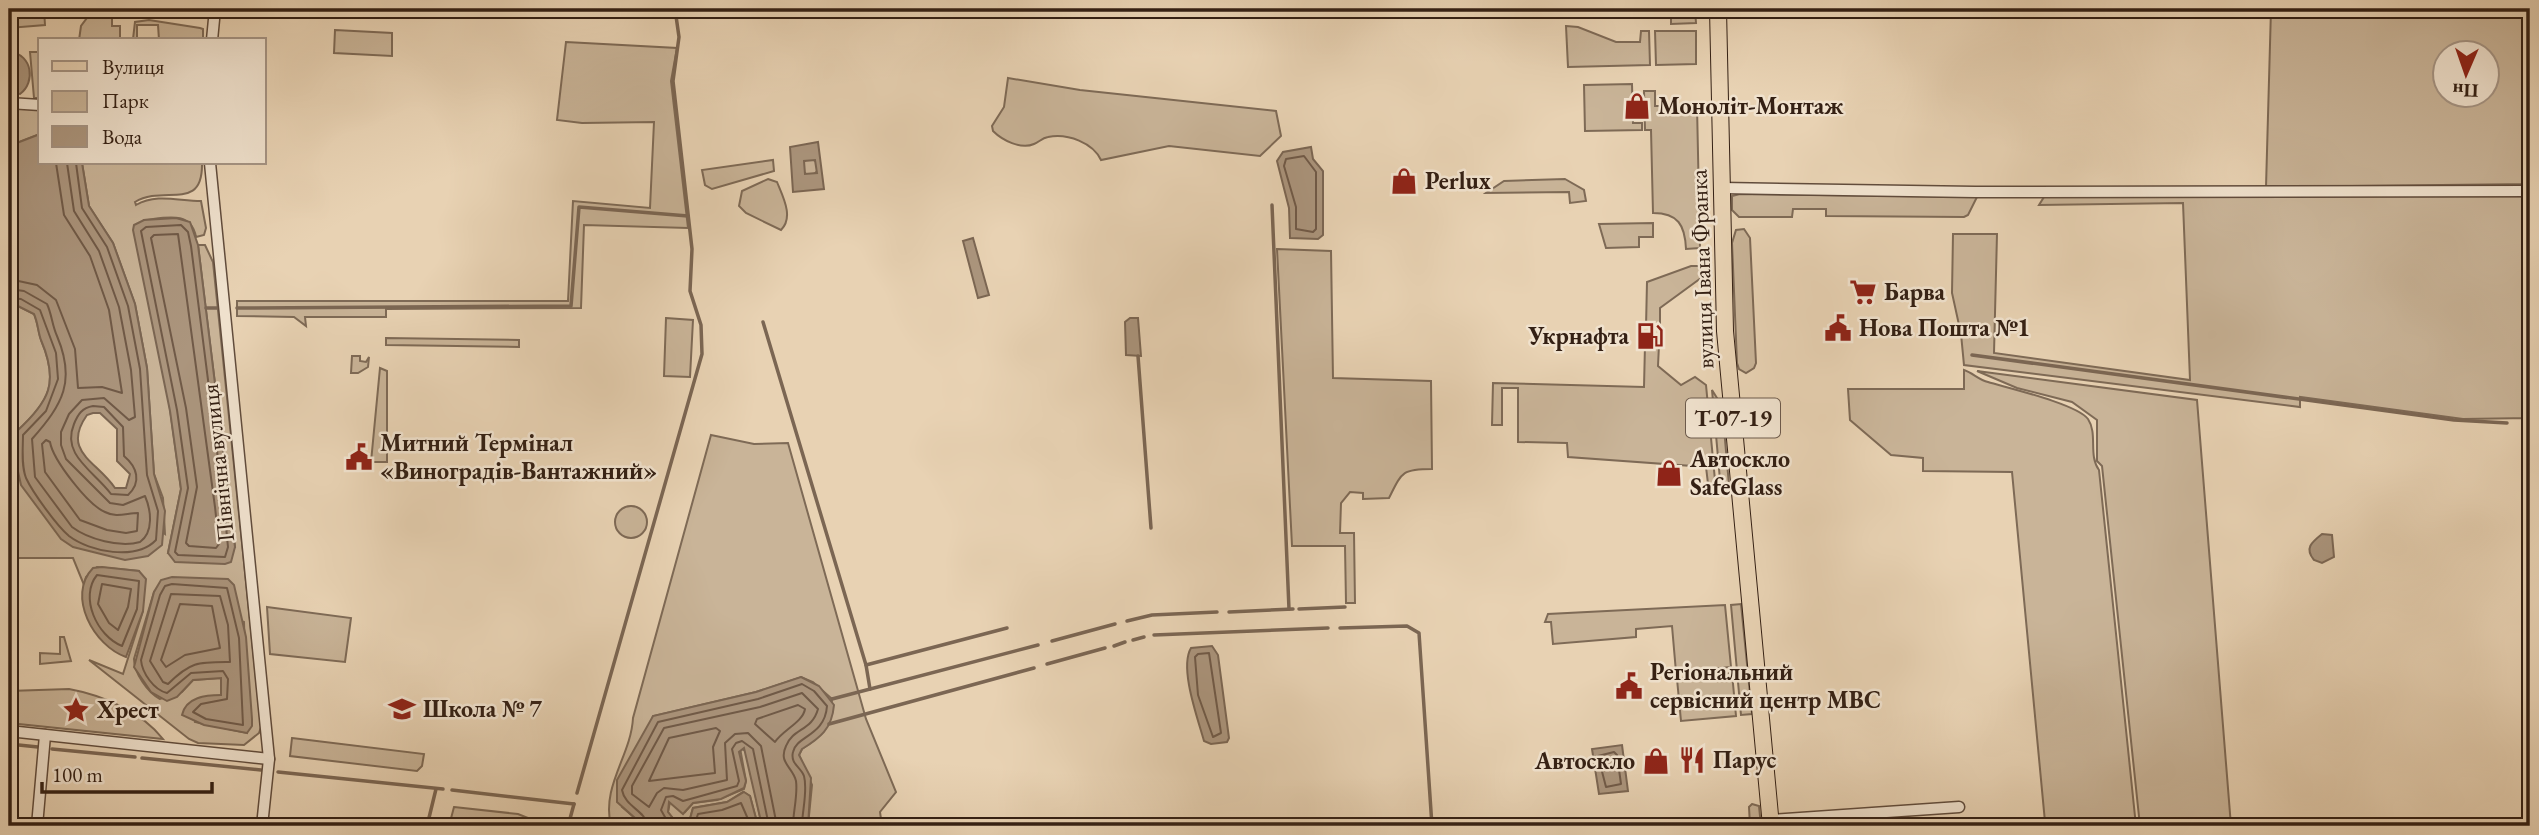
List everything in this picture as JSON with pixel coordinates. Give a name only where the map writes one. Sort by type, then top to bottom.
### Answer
[{"type":"main road","name":"вулиця Івана Франка","points":[[1718,9],[1729,379],[1770,823]]},
{"type":"street","points":[[212,38],[215,9]]},
{"type":"street","points":[[9,103],[38,105]]},
{"type":"street","name":"Північна вулиця","points":[[210,164],[269,759],[262,826]]},
{"type":"street","points":[[1722,188],[1975,192],[2529,190]]},
{"type":"street","points":[[9,731],[269,759]]},
{"type":"street","points":[[37,826],[45,735]]},
{"type":"street","name":"вулиця Івана Франка","points":[[1770,823],[1959,807]]},
{"type":"green space","points":[[9,9],[44,9],[45,25],[9,28]]},
{"type":"green space","points":[[168,9],[207,9],[195,17],[164,12]]},
{"type":"green space","points":[[1671,9],[1695,9],[1696,23],[1671,24]]},
{"type":"green space","points":[[2271,9],[2530,9],[2530,184],[2266,187]]},
{"type":"green space","points":[[112,14],[112,26],[120,26],[120,38],[79,38],[81,26],[87,18]]},
{"type":"green space","points":[[149,20],[203,29],[203,38],[159,38],[158,25],[137,25],[137,38],[133,38],[135,22]]},
{"type":"green space","points":[[1566,26],[1578,27],[1616,42],[1640,42],[1641,31],[1649,31],[1650,65],[1568,67]]},
{"type":"green space","points":[[335,30],[392,33],[392,56],[334,53]]},
{"type":"green space","points":[[1655,31],[1696,31],[1696,64],[1656,65]]},
{"type":"green space","points":[[566,42],[677,48],[671,81],[688,228],[584,225],[581,308],[386,309],[386,317],[305,317],[306,326],[294,317],[237,316],[237,301],[568,301],[573,201],[650,208],[654,122],[582,123],[557,120]]},
{"type":"green space","points":[[30,52],[38,52],[38,98],[34,98]]},
{"type":"green space","points":[[1008,78],[1080,90],[1276,111],[1281,136],[1260,156],[1169,146],[1101,160],[1086,144],[1071,138],[1056,136],[1029,146],[1018,145],[1006,141],[993,131],[992,126],[1004,107]]},
{"type":"green space","points":[[1632,84],[1633,123],[1642,123],[1642,130],[1585,131],[1584,85]]},
{"type":"green space","points":[[1644,91],[1655,91],[1655,106],[1697,106],[1700,248],[1686,249],[1684,233],[1678,222],[1669,215],[1653,213],[1651,130],[1645,130]]},
{"type":"green space","points":[[9,107],[38,109],[38,135],[9,146]]},
{"type":"green space","points":[[810,159],[818,167],[810,175],[802,167]]},
{"type":"green space","points":[[773,160],[774,171],[712,189],[705,185],[702,170]]},
{"type":"green space","points":[[82,164],[202,164],[201,178],[196,188],[189,193],[146,197],[135,202],[136,205],[160,198],[201,201],[206,228],[204,235],[196,237],[193,228],[183,219],[168,217],[144,220],[181,489],[168,553],[235,547],[198,245],[205,245],[213,262],[261,727],[259,733],[244,745],[198,743],[189,739],[89,660],[123,674],[143,611],[139,571],[97,567],[86,577],[84,585],[73,558],[9,558],[9,305],[18,306],[34,314],[50,379],[44,400],[17,431],[165,534],[163,498],[154,474],[147,368],[135,304],[113,243],[89,206]],"holes":[[[154,592],[244,622],[247,733],[195,722],[199,698],[222,695],[221,678],[193,680],[182,692],[160,699],[142,682],[134,659]]]},
{"type":"green space","points":[[768,179],[777,182],[786,207],[787,219],[781,230],[746,213],[739,206],[742,191]]},
{"type":"green space","points":[[1565,179],[1584,190],[1586,201],[1570,203],[1569,192],[1486,193],[1504,181]]},
{"type":"green space","points":[[1732,196],[1977,197],[1968,215],[1964,217],[1826,216],[1826,209],[1793,209],[1792,217],[1739,217],[1732,210]]},
{"type":"green space","points":[[2530,196],[2530,435],[2529,418],[2463,419],[2300,397],[2300,407],[1964,365],[1961,334],[1952,293],[1953,234],[1997,234],[1994,353],[2190,380],[2183,203],[2039,205],[2044,197]]},
{"type":"green space","points":[[1653,223],[1653,237],[1639,237],[1639,247],[1606,248],[1599,224]]},
{"type":"green space","points":[[1744,229],[1750,238],[1756,363],[1754,368],[1746,373],[1739,369],[1737,363],[1732,243],[1736,230]]},
{"type":"green space","points":[[1277,249],[1331,251],[1333,378],[1431,381],[1432,469],[1414,470],[1404,474],[1389,498],[1363,499],[1363,493],[1350,492],[1341,503],[1340,533],[1354,533],[1355,603],[1346,603],[1345,546],[1292,546]]},
{"type":"green space","points":[[1691,266],[1701,266],[1701,278],[1660,308],[1660,328],[1646,327],[1647,282]]},
{"type":"green space","points":[[666,318],[693,320],[690,377],[664,376]]},
{"type":"green space","points":[[386,338],[519,340],[519,347],[386,345]]},
{"type":"green space","points":[[1645,345],[1659,345],[1658,366],[1681,385],[1695,377],[1706,385],[1716,491],[1709,492],[1706,467],[1568,457],[1567,443],[1518,442],[1518,388],[1502,388],[1502,425],[1492,425],[1493,383],[1644,387]]},
{"type":"green space","points":[[352,356],[360,356],[360,361],[366,362],[369,357],[368,367],[358,373],[351,373]]},
{"type":"green space","points":[[380,368],[387,371],[387,462],[371,462]]},
{"type":"green space","points":[[1964,370],[1985,381],[2071,408],[2081,413],[2091,425],[2094,458],[2099,470],[2136,826],[2024,826],[2045,822],[2012,472],[1923,471],[1923,458],[1891,455],[1850,420],[1848,389],[1964,389]]},
{"type":"green space","points":[[1977,371],[2197,400],[2231,826],[2140,826],[2102,466],[2097,461],[2097,420],[2072,402],[2017,388]]},
{"type":"green space","points":[[1712,390],[1722,406],[1729,485],[1726,490],[1721,491]]},
{"type":"green space","points":[[711,435],[754,444],[788,443],[866,719],[896,792],[880,812],[882,826],[808,826],[812,785],[799,755],[828,724],[832,699],[813,682],[801,677],[756,692],[653,716],[622,807],[644,826],[611,826],[609,811],[613,784],[631,732]]},
{"type":"green space","points":[[631,506],[642,511],[647,522],[642,533],[631,538],[620,533],[615,522],[620,511]]},
{"type":"green space","points":[[1741,604],[1752,714],[1741,715],[1731,605]]},
{"type":"green space","points":[[1725,605],[1731,667],[1676,672],[1672,626],[1636,629],[1636,637],[1553,644],[1551,622],[1545,622],[1548,614]]},
{"type":"green space","points":[[267,607],[351,618],[345,662],[270,654]]},
{"type":"green space","points":[[60,637],[64,637],[71,661],[40,664],[40,653],[60,654]]},
{"type":"green space","points":[[1732,673],[1736,716],[1681,721],[1677,679]]},
{"type":"green space","points":[[69,689],[120,706],[144,721],[163,739],[9,723],[9,691]]},
{"type":"green space","points":[[292,738],[424,754],[422,766],[417,771],[290,756]]},
{"type":"green space","points":[[740,748],[746,751],[762,826],[758,826],[750,796],[743,792],[727,802],[693,808],[688,826],[679,826],[668,812],[670,802],[685,812],[693,803],[717,800],[744,789],[746,781]]},
{"type":"green space","points":[[1752,804],[1759,806],[1761,826],[1750,826],[1749,807]]},
{"type":"green space","points":[[454,807],[518,814],[543,824],[562,826],[449,826]]},
{"type":"water","points":[[11,52],[24,58],[29,70],[28,83],[20,94],[9,92]]},
{"type":"water","points":[[38,135],[38,164],[82,164],[89,206],[113,243],[135,304],[147,368],[154,474],[165,511],[162,545],[148,556],[125,560],[73,547],[61,539],[21,485],[15,458],[17,431],[44,400],[50,379],[34,314],[18,306],[9,305],[9,146]],"holes":[[[93,413],[100,413],[117,429],[117,461],[130,474],[126,488],[115,488],[84,455],[78,438],[87,415]]]},
{"type":"water","points":[[818,142],[824,189],[793,192],[790,147]],"holes":[[[815,160],[817,173],[805,174],[804,161]]]},
{"type":"water","points":[[1311,147],[1313,159],[1323,171],[1323,235],[1318,239],[1290,238],[1289,208],[1277,161],[1283,152]]},
{"type":"water","points":[[176,218],[190,222],[198,245],[235,547],[231,562],[225,564],[175,562],[168,553],[181,489],[170,411],[133,230],[134,225],[144,220]]},
{"type":"water","points":[[973,238],[989,295],[978,298],[963,241]]},
{"type":"water","points":[[1130,318],[1138,318],[1141,356],[1126,355],[1125,322]]},
{"type":"water","points":[[2322,534],[2332,535],[2334,557],[2322,563],[2314,560],[2310,549],[2312,543]]},
{"type":"water","points":[[93,568],[139,571],[146,579],[143,611],[126,657],[114,651],[94,631],[83,606],[85,579]]},
{"type":"water","points":[[172,577],[228,579],[234,585],[246,637],[252,719],[252,726],[247,733],[204,725],[182,715],[192,701],[221,695],[221,678],[193,680],[177,697],[167,701],[151,692],[134,667],[154,592],[161,580]]},
{"type":"water","points":[[1212,646],[1218,655],[1229,738],[1227,742],[1211,744],[1204,741],[1187,668],[1191,648]]},
{"type":"water","points":[[801,677],[819,686],[834,705],[828,727],[820,737],[802,749],[799,755],[811,778],[808,826],[762,826],[744,748],[739,752],[746,781],[744,788],[721,799],[693,803],[683,814],[669,802],[668,812],[679,826],[644,826],[617,802],[617,780],[653,716],[756,692]]},
{"type":"water","points":[[1622,745],[1628,791],[1599,794],[1592,749]]},
{"type":"water","points":[[744,792],[750,796],[758,826],[688,826],[693,808],[727,802]]},
{"type":"waterway","points":[[577,793],[702,354],[701,325],[690,291],[692,249],[673,81],[679,37],[675,9]]},
{"type":"waterway","points":[[1272,205],[1289,609]]},
{"type":"waterway","points":[[237,308],[571,306],[579,207],[688,216]]},
{"type":"waterway","points":[[206,308],[218,308]]},
{"type":"waterway","points":[[763,322],[866,665],[870,689]]},
{"type":"waterway","points":[[1972,355],[2454,420],[2507,423]]},
{"type":"waterway","points":[[1138,356],[1151,528]]},
{"type":"waterway","points":[[1299,609],[1345,607]]},
{"type":"waterway","points":[[1229,612],[1293,609]]},
{"type":"waterway","points":[[1127,621],[1152,615],[1217,612]]},
{"type":"waterway","points":[[1052,641],[1115,624]]},
{"type":"waterway","points":[[1340,628],[1407,626],[1419,633],[1432,826]]},
{"type":"waterway","points":[[866,665],[1007,628]]},
{"type":"waterway","points":[[1154,635],[1328,628]]},
{"type":"waterway","points":[[1133,640],[1144,637]]},
{"type":"waterway","points":[[1114,646],[1125,642]]},
{"type":"waterway","points":[[832,699],[1038,645]]},
{"type":"waterway","points":[[1047,664],[1105,648]]},
{"type":"waterway","points":[[829,724],[1034,668]]},
{"type":"waterway","points":[[9,744],[38,747]]},
{"type":"waterway","points":[[52,749],[135,757]]},
{"type":"waterway","points":[[142,758],[261,770]]},
{"type":"waterway","points":[[278,772],[443,789]]},
{"type":"waterway","points":[[427,826],[436,789]]},
{"type":"waterway","points":[[452,790],[574,804]]},
{"type":"waterway","points":[[568,826],[574,804]]},
{"type":"place","name":"Моноліт-Монтаж","points":[[1637,106]]},
{"type":"place","name":"Perlux","points":[[1404,181]]},
{"type":"place","name":"Барва","points":[[1863,292]]},
{"type":"place","name":"Нова Пошта №1","points":[[1838,328]]},
{"type":"place","name":"Укрнафта","points":[[1650,336]]},
{"type":"place","name":"Митний Термінал «Виноградів-Вантажний»","points":[[359,457]]},
{"type":"place","name":"Автоскло SafeGlass","points":[[1669,473]]},
{"type":"place","name":"Регіональний сервісний центр МВС","points":[[1629,686]]},
{"type":"place","name":"Школа № 7","points":[[402,709]]},
{"type":"place","name":"Хрест","points":[[76,710]]},
{"type":"place","name":"Парус","points":[[1692,760]]},
{"type":"place","name":"Автоскло","points":[[1656,761]]}]
